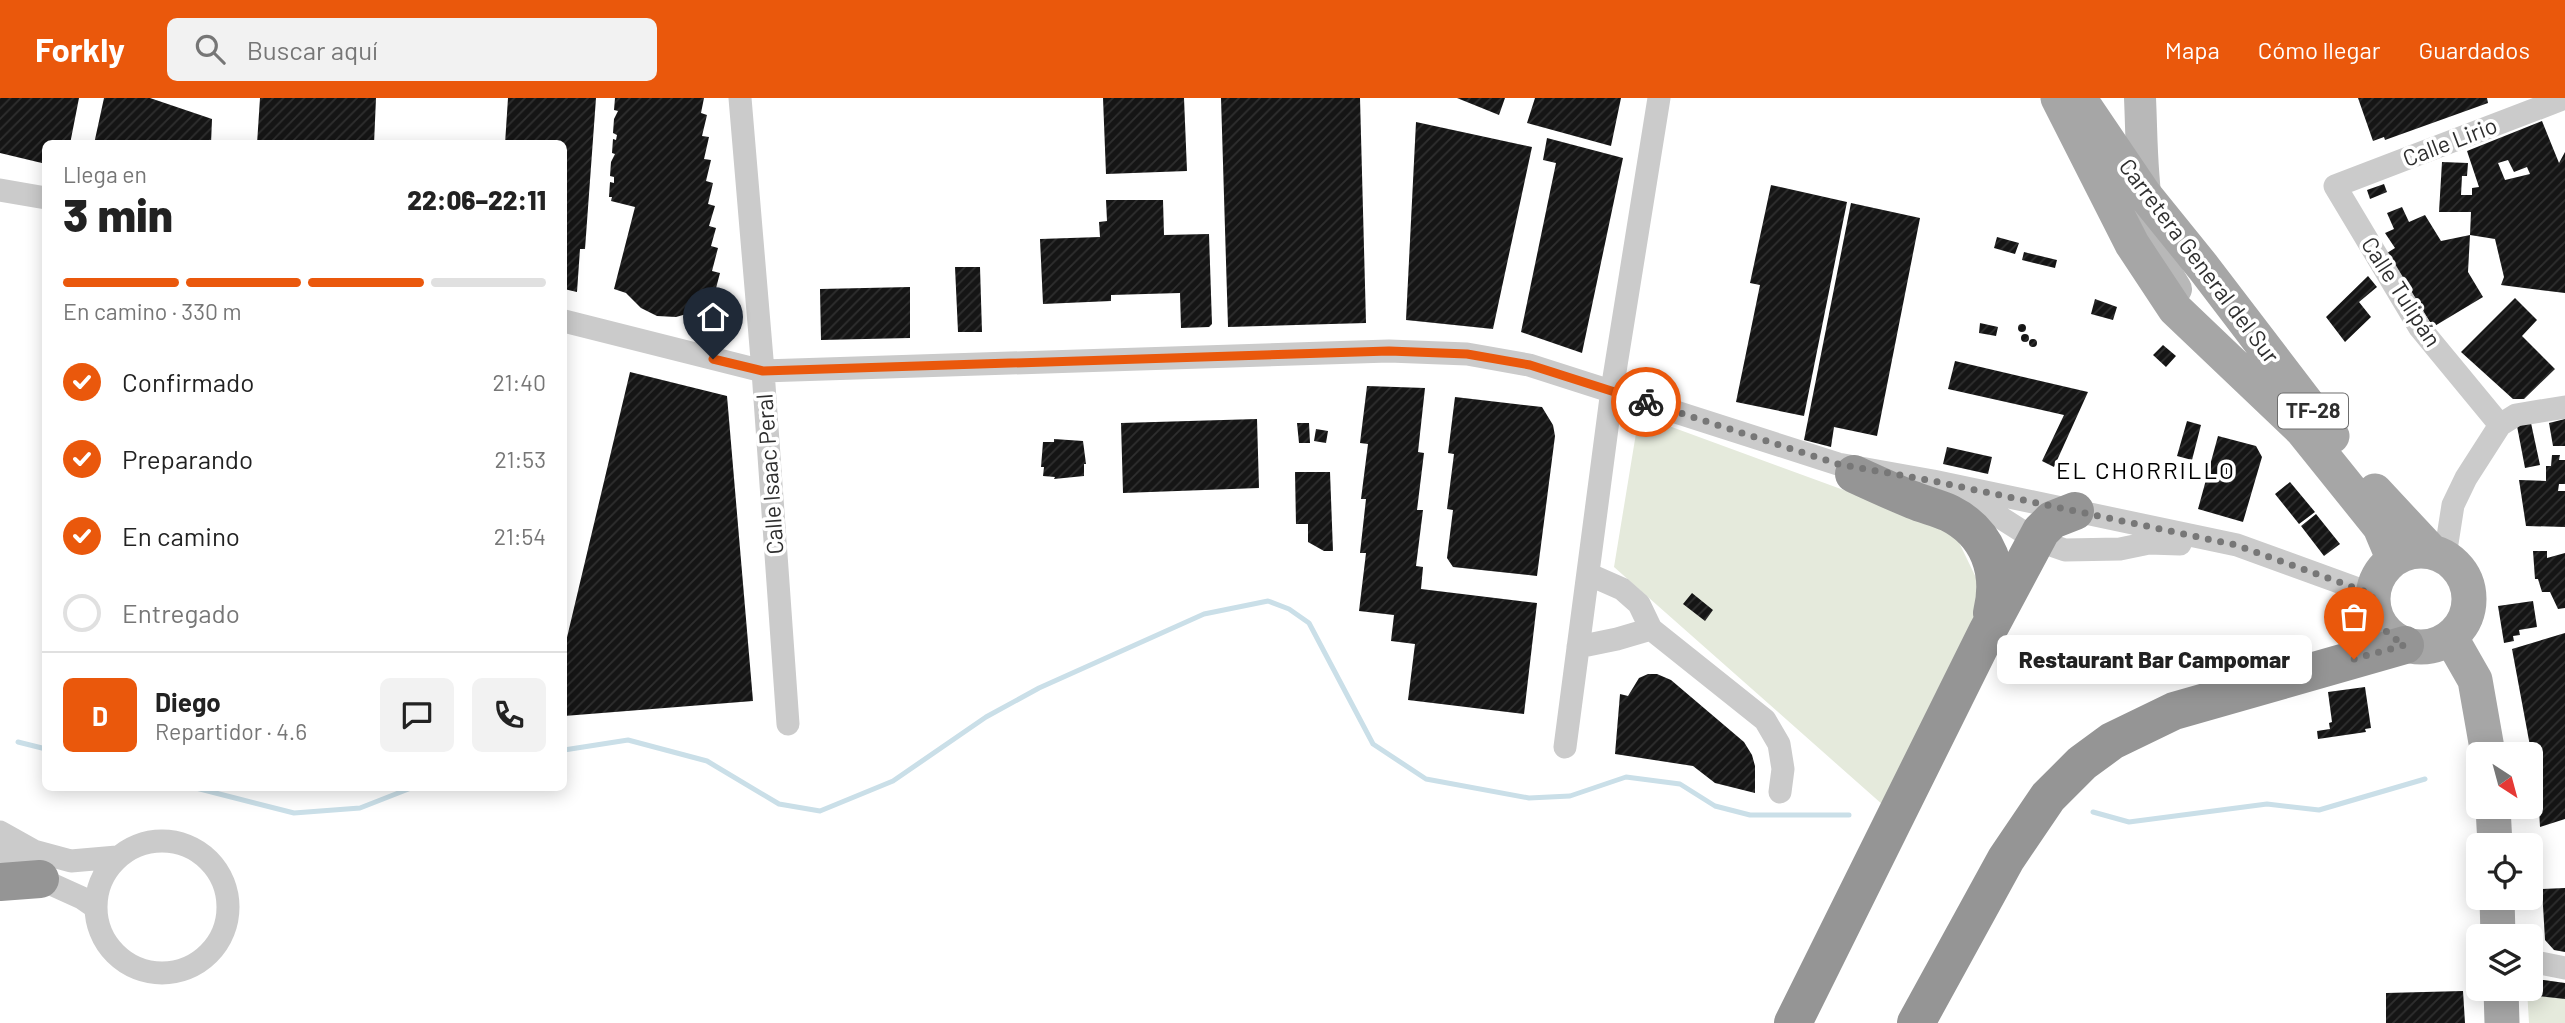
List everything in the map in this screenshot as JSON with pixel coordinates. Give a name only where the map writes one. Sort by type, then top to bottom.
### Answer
[{"type":"highway","points":[[1846,469],[1950,514],[1967,525],[1983,544],[1994,565],[1996,594],[1987,632]]},
{"type":"highway","points":[[1793,1023],[1987,632],[2036,540],[2052,520],[2075,511]]},
{"type":"highway","points":[[1916,1023],[2006,859],[2048,797],[2082,763],[2122,735],[2174,711],[2405,645]]},
{"type":"highway","points":[[0,882],[40,879]]},
{"type":"main road","name":"Carretera General del Sur","points":[[2057,98],[2132,244],[2175,309],[2217,352],[2302,430],[2380,527],[2393,558]]},
{"type":"main road","name":"Carretera General del Sur","points":[[2079,98],[2144,194],[2376,494],[2437,553]]},
{"type":"main road","points":[[2142,106],[2144,194],[2154,243],[2167,276],[2217,352]]},
{"type":"main road","points":[[2107,139],[2125,137],[2142,106]]},
{"type":"main road","points":[[2142,106],[2166,195],[2203,267]]},
{"type":"main road","points":[[2437,553],[2410,551],[2393,558],[2379,573],[2372,594],[2373,608],[2379,624],[2390,637],[2405,645],[2425,647],[2451,638],[2475,680],[2486,742]]},
{"type":"main road","name":"TF-28","points":[[2437,553],[2458,567],[2467,582],[2470,599],[2466,617],[2451,638]]},
{"type":"main road","points":[[2501,1001],[2502,1023]]},
{"type":"street","name":"Calle Isaac Peral","points":[[740,98],[788,724]]},
{"type":"street","points":[[1565,747],[1612,390],[1659,98]]},
{"type":"street","name":"Calle Lirio","points":[[2335,186],[2565,98]]},
{"type":"street","name":"Calle Tulipán","points":[[2335,186],[2420,328],[2500,425]]},
{"type":"street","points":[[0,190],[42,197]]},
{"type":"street","points":[[567,322],[763,371],[1389,351],[1467,354],[1530,365],[1846,469],[1987,509],[2036,540],[2065,550],[2088,551],[2149,543],[2236,545]]},
{"type":"street","points":[[2437,553],[2453,505],[2466,478],[2500,425],[2516,415],[2565,407]]},
{"type":"street","points":[[1846,469],[1933,481],[2236,545],[2372,594]]},
{"type":"street","points":[[1588,574],[1622,589],[1639,604],[1651,629],[1765,720],[1779,744],[1783,769],[1780,792]]},
{"type":"street","points":[[1578,647],[1651,629]]},
{"type":"street","points":[[0,832],[34,851],[71,861],[117,857],[144,842],[174,840],[202,852],[222,875],[230,904],[224,934],[205,958],[178,972],[148,973],[121,960],[102,937],[95,907],[101,880],[117,857]]},
{"type":"street","points":[[0,854],[40,879],[82,898],[95,907]]},
{"type":"street","points":[[2543,964],[2565,968]]},
{"type":"shaded area","points":[[1639,415],[1953,530],[1981,588],[1977,621],[1883,805],[1614,567]]},
{"type":"shaded area","points":[[2543,980],[2565,983],[2565,1023],[2529,1023],[2528,1001],[2543,1001]]},
{"type":"building","points":[[0,98],[79,98],[71,140],[42,140],[42,163],[0,153]]},
{"type":"building","points":[[104,98],[150,98],[212,119],[211,140],[95,140]]},
{"type":"building","points":[[260,98],[376,98],[374,140],[257,140]]},
{"type":"building","points":[[508,98],[596,98],[585,249],[580,249],[577,292],[567,290],[567,140],[505,140]]},
{"type":"building","points":[[615,98],[704,98],[701,113],[707,115],[702,136],[709,137],[704,159],[711,160],[706,181],[713,183],[708,204],[715,206],[709,226],[716,228],[711,246],[718,248],[712,271],[720,273],[715,292],[722,293],[716,315],[697,311],[676,317],[657,316],[641,308],[626,293],[614,289],[635,207],[611,201],[612,197],[609,197],[610,182],[614,183],[614,177],[610,176],[611,162],[615,154],[612,153],[613,139],[616,140],[617,135],[613,133],[614,119],[618,111],[614,110]]},
{"type":"building","points":[[1103,98],[1184,98],[1187,171],[1106,174]]},
{"type":"building","points":[[1221,98],[1360,98],[1366,323],[1228,327]]},
{"type":"building","points":[[1457,98],[1505,98],[1499,115]]},
{"type":"building","points":[[1535,98],[1621,98],[1611,146],[1527,123]]},
{"type":"building","points":[[2358,98],[2487,98],[2488,103],[2385,140],[2384,137],[2373,141]]},
{"type":"building","points":[[2542,121],[2559,163],[2565,152],[2565,293],[2501,285],[2504,277],[2495,239],[2470,235],[2471,212],[2439,212],[2442,162],[2468,163],[2467,176],[2462,176],[2461,195],[2472,195],[2472,188],[2479,187],[2467,151]],"holes":[[[2508,160],[2514,172],[2527,167],[2530,174],[2505,180],[2498,163]]]},
{"type":"building","points":[[1416,122],[1532,147],[1493,329],[1406,320]]},
{"type":"building","points":[[1547,138],[1623,158],[1582,353],[1521,332],[1556,163],[1543,160]]},
{"type":"building","points":[[2384,184],[2387,192],[2370,199],[2367,190]]},
{"type":"building","points":[[1771,185],[1847,202],[1804,416],[1736,402],[1760,285],[1750,283]]},
{"type":"building","points":[[1106,200],[1163,200],[1164,235],[1209,234],[1212,324],[1209,327],[1181,328],[1180,293],[1111,295],[1111,301],[1043,304],[1040,239],[1100,237],[1099,222],[1107,221]]},
{"type":"building","points":[[1851,203],[1920,218],[1877,436],[1834,427],[1831,447],[1804,440]]},
{"type":"building","points":[[2402,207],[2409,222],[2425,215],[2441,241],[2470,235],[2468,272],[2483,297],[2433,327],[2387,253],[2395,248],[2385,233],[2394,229],[2387,213]]},
{"type":"building","points":[[1997,237],[2019,243],[2015,254],[1994,248]]},
{"type":"building","points":[[2024,252],[2057,260],[2055,268],[2022,260]]},
{"type":"building","points":[[955,267],[980,267],[982,332],[958,332]]},
{"type":"building","points":[[2368,276],[2377,287],[2359,302],[2371,317],[2345,342],[2326,317]]},
{"type":"building","points":[[910,287],[910,338],[821,340],[820,289]]},
{"type":"building","points":[[2515,298],[2537,320],[2522,336],[2555,369],[2524,399],[2513,399],[2461,352]]},
{"type":"building","points":[[2095,299],[2117,307],[2113,320],[2091,314]]},
{"type":"building","points":[[1980,323],[1998,327],[1996,336],[1979,333]]},
{"type":"building","points":[[2022,324],[2026,328],[2022,332],[2018,328]]},
{"type":"building","points":[[2025,334],[2029,338],[2025,342],[2021,338]]},
{"type":"building","points":[[2033,339],[2037,343],[2033,347],[2029,343]]},
{"type":"building","points":[[2163,345],[2176,356],[2166,367],[2153,355]]},
{"type":"building","points":[[1955,361],[2088,392],[2054,467],[2042,461],[2064,415],[1948,389]]},
{"type":"building","points":[[630,372],[727,396],[753,701],[567,716],[567,637]]},
{"type":"building","points":[[1367,386],[1425,388],[1418,452],[1424,453],[1417,510],[1423,510],[1416,566],[1423,567],[1421,589],[1537,603],[1524,714],[1408,700],[1415,644],[1391,641],[1394,615],[1359,611],[1366,553],[1360,553],[1366,499],[1361,499],[1368,444],[1360,443]]},
{"type":"building","points":[[1455,397],[1542,407],[1553,425],[1555,436],[1537,576],[1453,567],[1447,558],[1453,510],[1447,509],[1454,454],[1448,453]]},
{"type":"building","points":[[1257,419],[1259,488],[1123,493],[1121,423]]},
{"type":"building","points":[[2565,419],[2565,446],[2553,446],[2549,423]]},
{"type":"building","points":[[2187,421],[2201,425],[2192,460],[2177,456]]},
{"type":"building","points":[[1297,423],[1309,423],[1310,443],[1299,443]]},
{"type":"building","points":[[2531,423],[2540,465],[2525,468],[2517,426]]},
{"type":"building","points":[[1316,429],[1328,431],[1326,443],[1314,441]]},
{"type":"building","points":[[2218,436],[2256,446],[2262,457],[2243,522],[2198,509]]},
{"type":"building","points":[[1054,439],[1083,441],[1086,464],[1084,476],[1054,479],[1055,477],[1043,476],[1043,442],[1054,442]]},
{"type":"building","points":[[1947,447],[1992,457],[1988,474],[1943,464]]},
{"type":"building","points":[[2552,455],[2560,455],[2559,460],[2565,460],[2565,484],[2559,484],[2558,491],[2565,491],[2565,527],[2526,526],[2519,480],[2546,481],[2546,466],[2551,466]]},
{"type":"building","points":[[1295,472],[1330,472],[1333,551],[1324,551],[1308,542],[1308,524],[1296,524]]},
{"type":"building","points":[[2290,482],[2315,512],[2299,524],[2275,494]]},
{"type":"building","points":[[2316,514],[2340,544],[2324,556],[2301,526]]},
{"type":"building","points":[[2533,551],[2547,551],[2547,558],[2565,553],[2565,608],[2558,609],[2550,592],[2542,592],[2538,579],[2535,579]]},
{"type":"building","points":[[1692,593],[1713,610],[1705,621],[1683,604]]},
{"type":"building","points":[[2533,601],[2537,627],[2519,630],[2520,635],[2513,636],[2514,641],[2504,643],[2498,606]]},
{"type":"building","points":[[2565,633],[2565,819],[2540,827],[2540,819],[2543,819],[2543,742],[2529,742],[2512,649]]},
{"type":"building","points":[[1657,674],[1671,680],[1744,742],[1755,766],[1755,793],[1715,783],[1693,766],[1615,754],[1620,694],[1628,696],[1639,678]]},
{"type":"building","points":[[2365,687],[2371,728],[2365,729],[2366,732],[2318,739],[2317,731],[2330,729],[2329,723],[2332,722],[2328,692]]},
{"type":"building","points":[[2565,888],[2565,952],[2554,950],[2545,940],[2543,889]]},
{"type":"building","points":[[2543,980],[2565,983],[2565,999],[2543,997]]},
{"type":"building","points":[[2463,991],[2465,1023],[2386,1023],[2386,993]]},
{"type":"waterway","points":[[567,750],[628,740],[707,761],[779,804],[820,811],[893,781],[986,717],[1039,688],[1204,614],[1268,601],[1289,609],[1309,623],[1373,744],[1426,779],[1529,798],[1570,796],[1626,777],[1680,784],[1715,806],[1750,815],[1849,815]]},
{"type":"waterway","points":[[18,742],[42,748]]},
{"type":"waterway","points":[[2093,812],[2129,822],[2267,804],[2319,810],[2425,779]]},
{"type":"waterway","points":[[208,791],[294,813],[360,808],[403,791]]},
{"type":"way so far","points":[[1646,402],[1838,464],[1933,481],[2236,545],[2372,594],[2373,608],[2379,624],[2390,637],[2405,645],[2354,659]]},
{"type":"place","name":"Restaurant Bar Campomar","points":[[2354,659]]},
{"type":"district","name":"EL CHORRILLO","points":[[2146,471]]},
{"type":"route","points":[[713,359],[763,371],[1389,351],[1467,354],[1530,365],[1646,402]]}]
